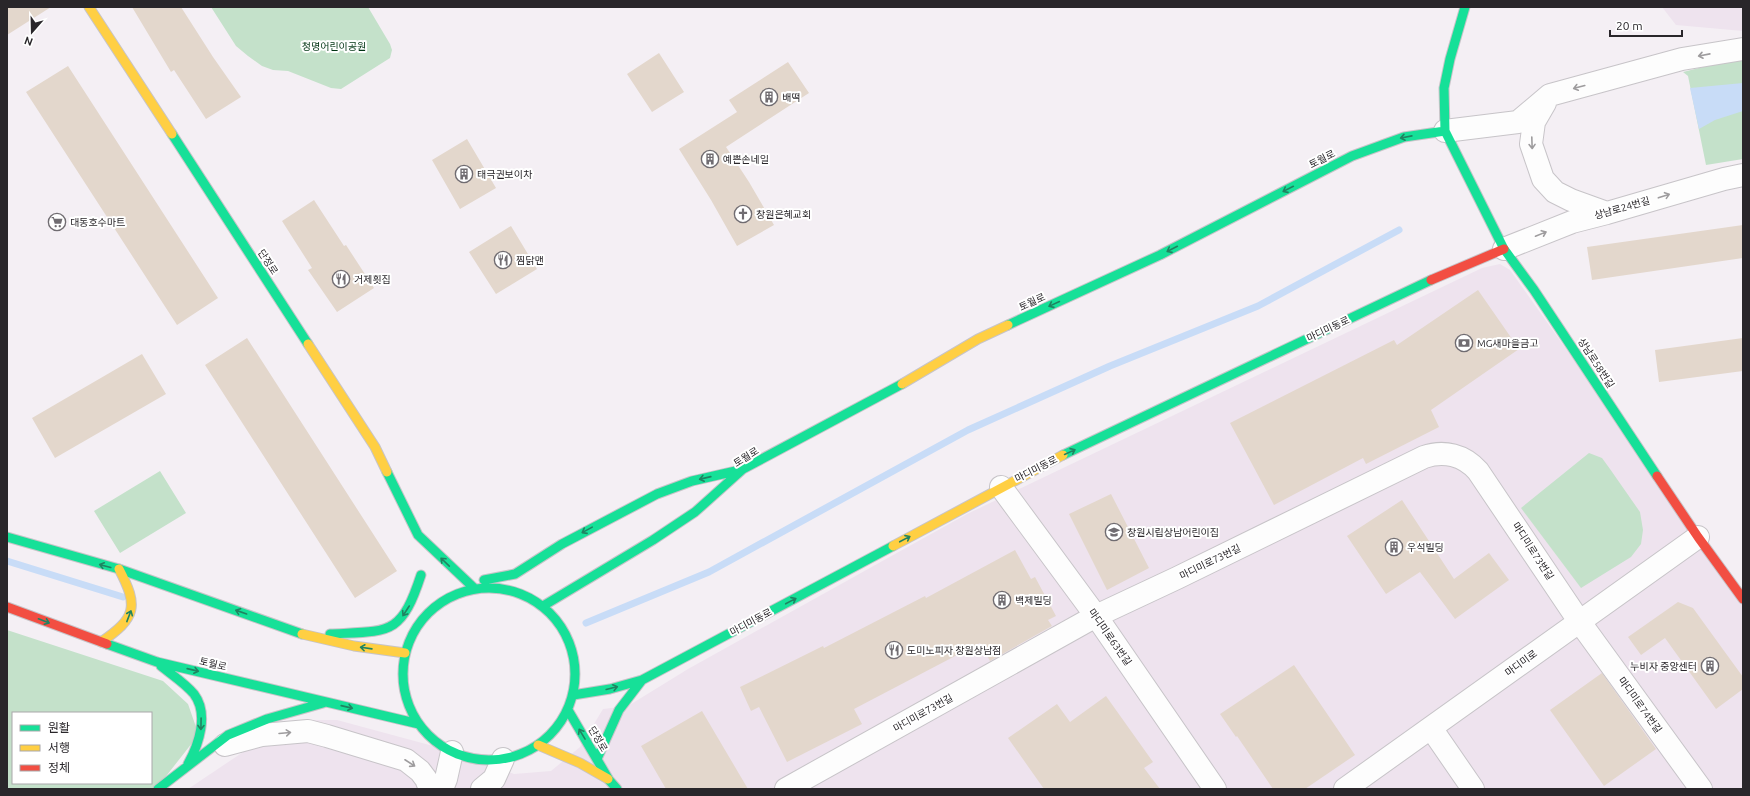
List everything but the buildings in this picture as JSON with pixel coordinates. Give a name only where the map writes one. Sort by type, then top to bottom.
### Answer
[{"type":"street","name":"단정로","points":[[89,7],[375,447],[418,536],[474,588]]},
{"type":"street","points":[[1465,7],[1450,59],[1444,88],[1445,131],[1518,122],[1550,95],[1682,59],[1743,49]]},
{"type":"street","points":[[1550,95],[1534,122],[1531,144],[1543,179],[1555,192],[1571,200],[1607,213]]},
{"type":"street","name":"상남로58번길","points":[[1445,131],[1504,249],[1534,290],[1698,537],[1743,599]]},
{"type":"street","name":"토월로","points":[[543,606],[653,540],[695,512],[743,469],[894,388],[978,339],[1160,255],[1352,156],[1404,137],[1445,131]]},
{"type":"street","name":"상남로24번길","points":[[1504,249],[1572,222],[1717,180],[1743,175]]},
{"type":"street","name":"마디미동로","points":[[574,695],[610,689],[642,680],[1044,464],[1400,295],[1504,249]]},
{"type":"street","name":"마디미로73번길","points":[[786,789],[1096,616],[1424,457],[1440,453],[1462,458],[1471,462],[1478,470],[1579,621]]},
{"type":"street","points":[[466,581],[495,579],[515,574],[562,544],[657,494],[692,481],[743,469]]},
{"type":"street","name":"마디미로63번길","points":[[1001,487],[1096,616],[1215,789]]},
{"type":"street","name":"단정로","points":[[418,536],[419,551]]},
{"type":"street","points":[[7,537],[119,569],[309,636],[354,646],[404,653]]},
{"type":"street","name":"마디미로","points":[[1345,789],[1698,537]]},
{"type":"street","points":[[101,642],[126,624],[131,612],[132,596],[129,586],[119,569]]},
{"type":"street","points":[[309,636],[373,630],[392,626],[409,608],[420,571],[426,614]]},
{"type":"street","points":[[492,587],[510,590],[528,596],[543,606],[560,624],[572,647],[576,671],[574,695],[560,724],[550,736],[538,746],[521,754],[503,759],[486,760],[468,758],[452,752],[433,740],[419,724],[410,708],[404,690],[402,672],[404,653],[412,632],[426,614],[448,597],[474,588],[492,587]]},
{"type":"street","name":"토월로","points":[[7,607],[157,662],[419,724]]},
{"type":"street","name":"마디미로74번길","points":[[1579,621],[1702,789]]},
{"type":"street","points":[[157,662],[196,695],[202,713],[201,732],[194,754],[186,766]]},
{"type":"street","points":[[597,759],[619,710],[642,680]]},
{"type":"street","points":[[158,789],[228,735],[267,719],[326,702]]},
{"type":"street","name":"단정로","points":[[568,710],[609,780],[617,789]]},
{"type":"street","points":[[1431,728],[1473,789]]},
{"type":"street","points":[[207,751],[243,739],[262,735],[308,731],[406,760],[420,771],[426,779],[430,789]]},
{"type":"street","name":"단정로","points":[[538,746],[580,763],[609,780]]},
{"type":"street","points":[[442,789],[446,779],[452,752]]},
{"type":"street","points":[[482,789],[494,779],[503,759]]},
{"type":"shaded area","points":[[1662,7],[1743,7],[1743,31],[1676,25]]},
{"type":"shaded area","points":[[1500,264],[1510,270],[1743,598],[1743,789],[188,789],[279,728],[296,720],[337,720],[448,750],[514,774],[551,771],[580,747],[603,709],[628,706],[688,669],[967,514],[1482,268]]},
{"type":"green space","name":"청명어린이공원","points":[[211,7],[368,7],[390,44],[392,50],[390,58],[341,89],[331,88],[288,71],[273,70],[262,66],[236,46]]},
{"type":"green space","points":[[1743,57],[1743,159],[1706,165],[1688,76],[1683,72]]},
{"type":"green space","points":[[1589,453],[1602,458],[1610,469],[1640,512],[1643,530],[1641,544],[1631,557],[1581,588],[1521,508]]},
{"type":"green space","points":[[160,471],[186,513],[120,553],[94,511]]},
{"type":"green space","points":[[7,630],[163,681],[188,704],[196,727],[196,738],[156,789],[7,789]]},
{"type":"water","points":[[1743,83],[1743,111],[1715,120],[1699,129],[1690,88]]},
{"type":"waterway","points":[[586,623],[709,572],[968,430],[1110,366],[1258,306],[1399,230]]},
{"type":"waterway","points":[[7,561],[123,597]]},
{"type":"traffic: fast","points":[[1465,7],[1450,59],[1444,88],[1445,131],[1504,249],[1534,290],[1657,476]]},
{"type":"traffic: fast","points":[[1008,325],[1160,255],[1352,156],[1404,137],[1445,131]]},
{"type":"traffic: fast","points":[[172,134],[308,344]]},
{"type":"traffic: fast","points":[[1063,455],[1431,280]]},
{"type":"traffic: fast","points":[[543,606],[653,540],[695,512],[743,469],[902,384]]},
{"type":"traffic: fast","points":[[484,580],[515,574],[562,544],[657,494],[692,481],[740,470]]},
{"type":"traffic: fast","points":[[387,472],[418,535],[474,588]]},
{"type":"traffic: fast","points":[[7,537],[119,569],[302,634]]},
{"type":"traffic: fast","points":[[573,695],[610,689],[642,680],[893,546]]},
{"type":"traffic: fast","points":[[330,634],[367,632],[380,630],[390,626],[399,620],[407,610],[421,575]]},
{"type":"traffic: fast","points":[[481,588],[497,588],[514,591],[530,598],[544,607],[556,619],[565,633],[572,649],[575,674],[574,691],[569,707],[556,729],[544,741],[530,750],[514,757],[497,760],[481,760],[464,757],[448,750],[434,741],[422,729],[413,715],[406,699],[403,682],[403,666],[406,649],[413,633],[422,619],[434,607],[448,598],[464,591],[481,588]]},
{"type":"traffic: fast","points":[[107,644],[157,662],[419,724]]},
{"type":"traffic: fast","points":[[161,666],[183,683],[194,694],[201,711],[202,720],[199,738],[188,764]]},
{"type":"traffic: fast","points":[[597,759],[619,710],[642,680]]},
{"type":"traffic: fast","points":[[158,789],[228,735],[267,719],[323,703]]},
{"type":"traffic: fast","points":[[568,710],[609,780],[617,789]]},
{"type":"traffic: slow","points":[[89,7],[172,134]]},
{"type":"traffic: slow","points":[[902,384],[978,339],[1008,325]]},
{"type":"traffic: slow","points":[[308,344],[375,447],[387,472]]},
{"type":"traffic: slow","points":[[893,546],[1063,455]]},
{"type":"traffic: slow","points":[[101,642],[113,634],[121,626],[131,611],[130,593],[119,569]]},
{"type":"traffic: slow","points":[[302,634],[354,646],[405,653]]},
{"type":"traffic: slow","points":[[538,745],[580,763],[608,779]]},
{"type":"traffic: jam","points":[[1431,280],[1504,249]]},
{"type":"traffic: jam","points":[[1657,476],[1698,537],[1743,599]]},
{"type":"traffic: jam","points":[[7,607],[107,644]]},
{"type":"place","name":"배떡","points":[[769,97]]},
{"type":"place","name":"예쁜손네일","points":[[710,159]]},
{"type":"place","name":"태극권보이차","points":[[464,174]]},
{"type":"place","name":"창원은혜교회","points":[[743,214]]},
{"type":"place","name":"대동호수마트","points":[[57,222]]},
{"type":"place","name":"찜닭맨","points":[[503,260]]},
{"type":"place","name":"거제횟집","points":[[341,279]]},
{"type":"place","name":"MG새마을금고","points":[[1464,343]]},
{"type":"place","name":"창원시립상남어린이집","points":[[1114,532]]},
{"type":"place","name":"우석빌딩","points":[[1394,547]]},
{"type":"place","name":"백제빌딩","points":[[1002,600]]},
{"type":"place","name":"도미노피자 창원상남점","points":[[894,650]]},
{"type":"place","name":"누비자 중앙센터","points":[[1710,666]]}]
